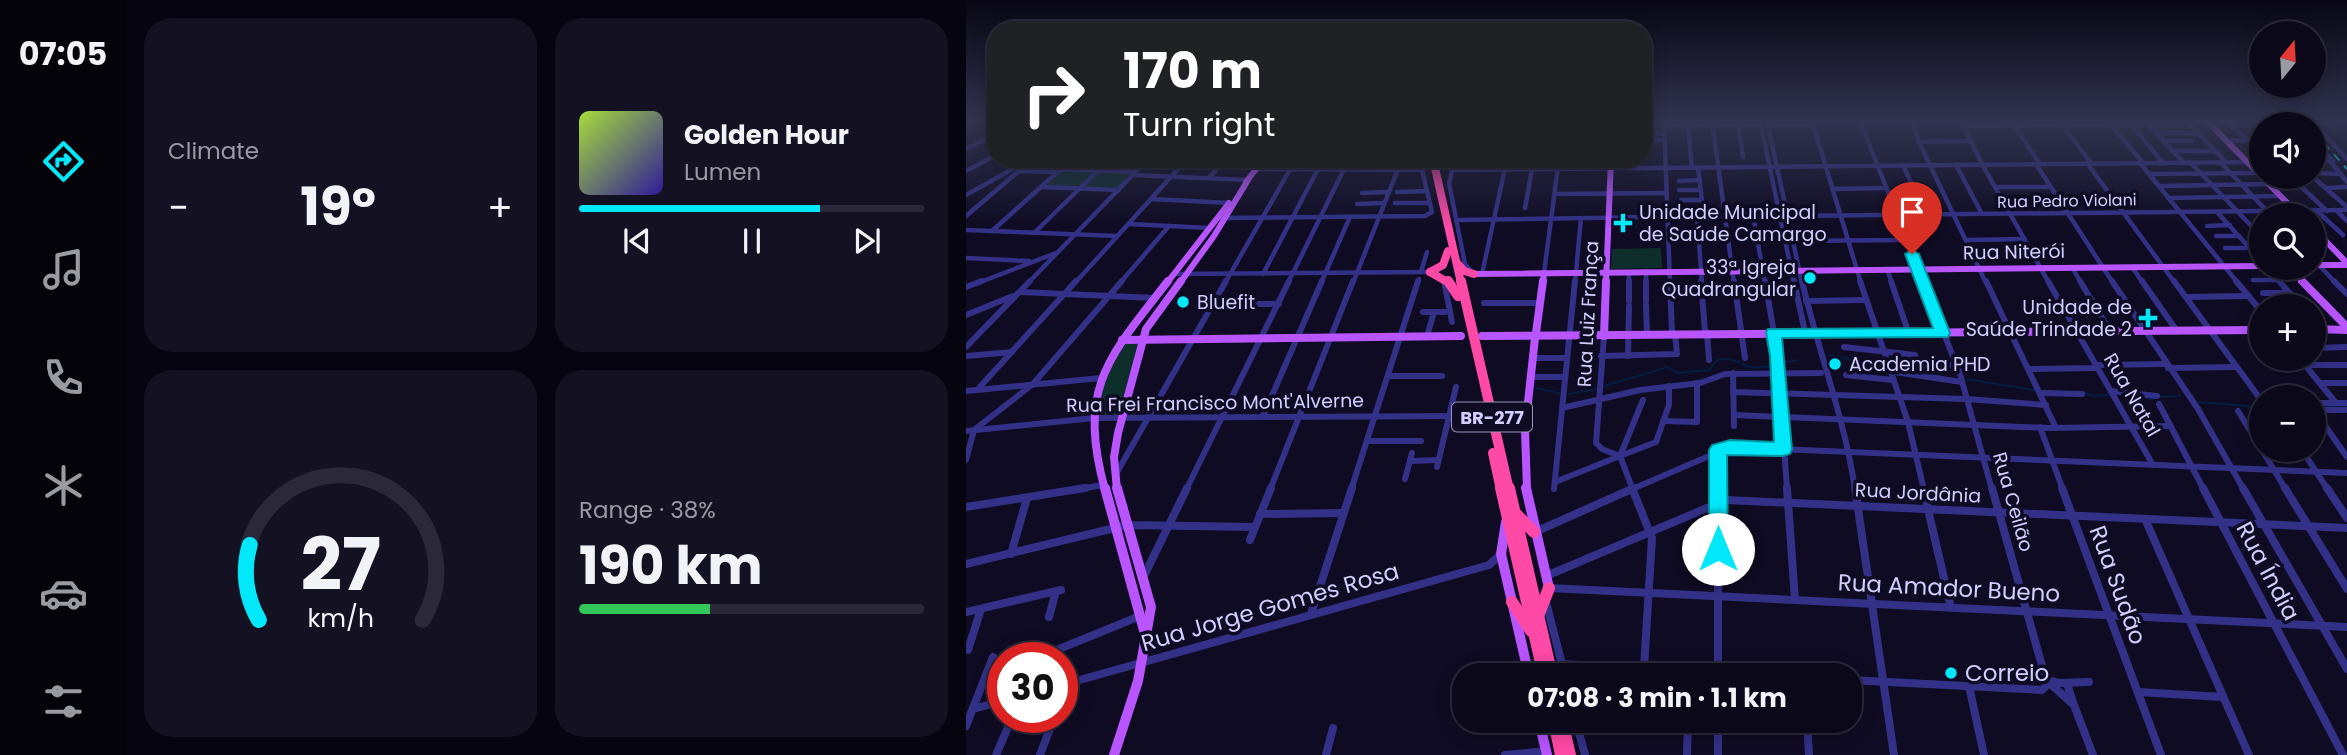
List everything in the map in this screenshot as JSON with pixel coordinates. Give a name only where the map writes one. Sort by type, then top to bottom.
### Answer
[{"type":"highway","name":"BR-277","points":[[1429,168],[1510,514],[1541,663]]},
{"type":"highway","name":"BR-277","points":[[1435,168],[1456,262],[1460,293]]},
{"type":"highway","points":[[1448,251],[1444,263],[1432,274],[1460,293],[1466,279],[1478,274]]},
{"type":"highway","points":[[1456,262],[1464,271],[1478,274]]},
{"type":"highway","name":"BR-277","points":[[1510,514],[1549,663]]},
{"type":"highway","points":[[1510,514],[1534,533]]},
{"type":"highway","points":[[1538,617],[1546,587]]},
{"type":"highway","points":[[1512,601],[1535,638]]},
{"type":"highway","points":[[1556,733],[1561,755]]},
{"type":"highway","points":[[1565,733],[1570,755]]},
{"type":"main road","points":[[2242,156],[2248,162]]},
{"type":"main road","name":"Rua Luiz França","points":[[1604,336],[1611,168]]},
{"type":"main road","points":[[1145,637],[1094,446],[1094,418],[1101,378],[1122,340],[1210,228],[1221,218],[1256,169]]},
{"type":"main road","points":[[1114,755],[1142,663],[1151,607],[1115,477],[1114,457],[1122,418],[1148,326],[1248,180]]},
{"type":"main road","points":[[2274,189],[2287,203]]},
{"type":"main road","points":[[2326,241],[2346,261]]},
{"type":"main road","points":[[2326,262],[2346,261]]},
{"type":"main road","name":"Rua Niterói","points":[[1478,274],[2249,265]]},
{"type":"main road","points":[[1544,273],[1532,358],[1524,460],[1534,533],[1546,587]]},
{"type":"main road","points":[[2301,280],[2346,327]]},
{"type":"main road","points":[[2326,329],[2346,327]]},
{"type":"main road","points":[[1482,336],[1569,337],[1706,332],[1909,334],[2249,330]]},
{"type":"main road","points":[[1122,340],[1461,336]]},
{"type":"main road","points":[[1510,514],[1501,554],[1526,663]]},
{"type":"main road","points":[[1542,733],[1547,753]]},
{"type":"street","points":[[1601,356],[1676,354],[1666,156]]},
{"type":"street","points":[[1693,156],[1700,180],[1703,208]]},
{"type":"street","points":[[1717,156],[1739,332],[1745,358]]},
{"type":"street","points":[[1770,156],[1788,216],[1810,333],[1850,452],[1894,755]]},
{"type":"street","points":[[1772,156],[1780,215],[1807,301],[1810,333]]},
{"type":"street","points":[[1822,156],[1888,371],[1908,422],[1951,608]]},
{"type":"street","name":"Rua Ceilão","points":[[1875,156],[1957,365],[2046,680]]},
{"type":"street","points":[[1926,156],[2056,428]]},
{"type":"street","name":"Rua Natal","points":[[1978,156],[2154,465]]},
{"type":"street","points":[[2033,156],[2144,331],[2192,400],[2347,669]]},
{"type":"street","points":[[2084,156],[2250,385]]},
{"type":"street","points":[[2136,156],[2249,296]]},
{"type":"street","points":[[2157,156],[2163,163]]},
{"type":"street","points":[[2178,156],[2183,162]]},
{"type":"street","points":[[2219,156],[2260,203]]},
{"type":"street","points":[[2326,188],[2347,184],[2328,156]]},
{"type":"street","points":[[966,171],[987,160]]},
{"type":"street","points":[[2326,161],[2331,161]]},
{"type":"street","points":[[2190,162],[2249,223]]},
{"type":"street","points":[[1505,169],[1478,274],[1465,264],[1449,183],[1452,170],[1505,169],[1586,169],[1611,168],[1695,168],[1878,165],[2248,162]]},
{"type":"street","points":[[1903,165],[1925,214]]},
{"type":"street","points":[[1956,165],[1982,214]]},
{"type":"street","points":[[966,195],[1014,168]]},
{"type":"street","points":[[966,216],[1022,168]]},
{"type":"street","points":[[992,231],[1062,168]]},
{"type":"street","points":[[1034,233],[1101,168]]},
{"type":"street","points":[[966,347],[1140,168]]},
{"type":"street","points":[[978,389],[1179,168]]},
{"type":"street","points":[[1209,178],[1217,168]]},
{"type":"street","points":[[1250,540],[1387,192],[1399,168]]},
{"type":"street","points":[[1221,218],[1429,215],[1432,212],[1422,170],[1256,169]]},
{"type":"street","points":[[1115,477],[1290,169]]},
{"type":"street","points":[[1263,274],[1318,169]]},
{"type":"street","points":[[1525,208],[1532,169]]},
{"type":"street","points":[[1544,273],[1558,169]]},
{"type":"street","points":[[1143,578],[1344,170]]},
{"type":"street","points":[[1019,171],[1098,171],[1248,180]]},
{"type":"street","points":[[2150,174],[2249,174]]},
{"type":"street","points":[[2326,175],[2341,174]]},
{"type":"street","points":[[1679,181],[1700,180]]},
{"type":"street","points":[[2159,186],[2249,184]]},
{"type":"street","points":[[966,186],[976,189]]},
{"type":"street","points":[[1041,187],[1119,190]]},
{"type":"street","points":[[1996,187],[2051,187]]},
{"type":"street","points":[[1832,189],[1886,188]]},
{"type":"street","points":[[2326,188],[2347,209]]},
{"type":"street","points":[[2304,189],[2327,211]]},
{"type":"street","points":[[1679,190],[1701,190]]},
{"type":"street","points":[[1397,192],[1427,191]]},
{"type":"street","points":[[1362,192],[1387,192]]},
{"type":"street","points":[[1555,194],[1667,193]]},
{"type":"street","points":[[2168,198],[2280,196]]},
{"type":"street","points":[[1151,199],[1230,203]]},
{"type":"street","points":[[2337,199],[2347,199]]},
{"type":"street","points":[[1681,200],[1702,200]]},
{"type":"street","points":[[1357,204],[1383,203]]},
{"type":"street","points":[[1395,203],[1429,203]]},
{"type":"street","name":"Rua Pedro Violani","points":[[2327,211],[2347,209]]},
{"type":"street","points":[[2336,211],[2347,220]]},
{"type":"street","points":[[2217,212],[2249,248]]},
{"type":"street","name":"Rua Pedro Violani","points":[[1788,216],[2249,212]]},
{"type":"street","points":[[1754,215],[1778,356],[1777,373],[1795,600]]},
{"type":"street","points":[[1457,220],[1780,215]]},
{"type":"street","points":[[1697,216],[1709,360]]},
{"type":"street","points":[[1263,416],[1350,217]]},
{"type":"street","points":[[1581,218],[1555,485],[1620,456],[1655,444],[1669,405],[1669,386]]},
{"type":"street","points":[[2326,219],[2343,235]]},
{"type":"street","points":[[1129,223],[1210,228]]},
{"type":"street","points":[[2207,226],[2230,225]]},
{"type":"street","points":[[966,460],[974,430],[1033,384],[1169,226]]},
{"type":"street","points":[[966,230],[1117,236]]},
{"type":"street","points":[[2216,236],[2239,236]]},
{"type":"street","points":[[1966,240],[2025,239]]},
{"type":"street","points":[[1793,241],[1906,240]]},
{"type":"street","points":[[2225,248],[2249,248]]},
{"type":"street","points":[[966,287],[1058,252]]},
{"type":"street","points":[[1427,253],[1432,274],[1452,322]]},
{"type":"street","points":[[966,258],[1034,261]]},
{"type":"street","points":[[2072,267],[2110,331]]},
{"type":"street","points":[[2133,267],[2176,331]]},
{"type":"street","points":[[1887,269],[1909,334]]},
{"type":"street","points":[[1646,271],[1647,335]]},
{"type":"street","points":[[1629,272],[1629,356]]},
{"type":"street","points":[[1173,274],[1432,274]]},
{"type":"street","points":[[1311,614],[1400,337],[1432,274]]},
{"type":"street","points":[[2326,274],[2347,295]]},
{"type":"street","points":[[2279,280],[2290,293]]},
{"type":"street","points":[[966,315],[1018,293],[1155,298]]},
{"type":"street","points":[[2263,293],[2290,293]]},
{"type":"street","points":[[2187,297],[2249,296]]},
{"type":"street","points":[[1807,301],[1866,300]]},
{"type":"street","points":[[1484,303],[1540,303]]},
{"type":"street","points":[[1213,304],[1279,304]]},
{"type":"street","points":[[1423,312],[1445,312]]},
{"type":"street","points":[[1427,336],[1434,312]]},
{"type":"street","name":"Rua Luiz França","points":[[1604,336],[1597,445],[1620,456]]},
{"type":"street","points":[[1844,347],[1915,355],[1917,362],[1982,368]]},
{"type":"street","points":[[2326,348],[2347,347]]},
{"type":"street","points":[[966,356],[1012,352]]},
{"type":"street","points":[[1532,358],[1567,358]]},
{"type":"street","points":[[2326,365],[2347,365]]},
{"type":"street","points":[[2029,369],[2097,366],[2237,367]]},
{"type":"street","points":[[1888,371],[1962,382]]},
{"type":"street","points":[[2310,371],[2336,403]]},
{"type":"street","points":[[1733,373],[1734,426]]},
{"type":"street","points":[[1562,408],[1669,386],[1697,383],[1721,374],[1821,373]]},
{"type":"street","points":[[1846,375],[1892,380]]},
{"type":"street","points":[[1388,376],[1442,376]]},
{"type":"street","points":[[1530,377],[1565,377]]},
{"type":"street","points":[[966,391],[1101,378]]},
{"type":"street","points":[[1663,421],[1697,425],[1697,383]]},
{"type":"street","points":[[2320,383],[2347,383]]},
{"type":"street","points":[[1405,479],[1411,457],[1438,464],[1456,387]]},
{"type":"street","name":"Rua Índia","points":[[2111,391],[2158,400],[2343,755]]},
{"type":"street","points":[[1733,392],[1966,399],[2046,405]]},
{"type":"street","points":[[2040,393],[2082,394]]},
{"type":"street","points":[[1643,400],[1620,456],[1652,541],[1644,663]]},
{"type":"street","points":[[2326,403],[2347,403]]},
{"type":"street","points":[[2326,410],[2347,410]]},
{"type":"street","points":[[2238,411],[2249,428]]},
{"type":"street","points":[[1734,415],[2056,428],[2171,426]]},
{"type":"street","name":"Rua Frei Francisco Mont'Alverne","points":[[966,431],[1094,418],[1465,416]]},
{"type":"street","name":"Rua Sudão","points":[[2040,427],[2161,755]]},
{"type":"street","points":[[2326,427],[2347,457]]},
{"type":"street","points":[[1367,441],[1421,441]]},
{"type":"street","points":[[1534,533],[1730,447],[2347,474]]},
{"type":"street","points":[[1718,450],[1718,663]]},
{"type":"street","points":[[1114,457],[1126,455]]},
{"type":"street","points":[[2270,462],[2347,589]]},
{"type":"street","points":[[2310,462],[2347,518]]},
{"type":"street","points":[[966,507],[1103,485]]},
{"type":"street","points":[[1011,554],[1027,498]]},
{"type":"street","name":"Rua Jordânia","points":[[1546,587],[1650,531],[1718,501],[2347,528]]},
{"type":"street","points":[[1260,514],[1343,513]]},
{"type":"street","points":[[2145,519],[2249,755]]},
{"type":"street","points":[[966,564],[1127,525],[1255,527]]},
{"type":"street","name":"Rua Jorge Gomes Rosa","points":[[1078,680],[1489,565],[1501,554]]},
{"type":"street","points":[[1489,565],[1501,569],[1506,575]]},
{"type":"street","points":[[1546,587],[1562,663]]},
{"type":"street","name":"Rua Amador Bueno","points":[[1546,587],[2347,627]]},
{"type":"street","points":[[966,612],[1058,591],[1049,617]]},
{"type":"street","points":[[968,650],[981,609]]},
{"type":"street","points":[[1074,642],[1140,615]]},
{"type":"street","points":[[966,726],[987,673]]},
{"type":"street","points":[[1862,681],[2042,690],[2046,687],[2046,680]]},
{"type":"street","points":[[2046,680],[2089,682]]},
{"type":"street","points":[[2046,680],[2070,701],[2076,711]]},
{"type":"street","points":[[2067,683],[2093,755]]},
{"type":"street","points":[[1969,687],[1984,755]]},
{"type":"street","points":[[2138,692],[2223,697]]},
{"type":"street","points":[[973,709],[987,705]]},
{"type":"street","points":[[1326,755],[1333,728]]},
{"type":"street","points":[[996,755],[1006,733]]},
{"type":"street","points":[[1040,755],[1048,733]]},
{"type":"street","points":[[1579,733],[1585,755]]},
{"type":"street","points":[[1687,755],[1688,733]]},
{"type":"street","points":[[1718,733],[1718,755]]},
{"type":"street","points":[[1808,733],[1809,755]]},
{"type":"street","points":[[1505,755],[1547,753]]},
{"type":"green space","points":[[1061,170],[1094,172],[1078,187],[1046,186]]},
{"type":"green space","points":[[1098,172],[1133,173],[1118,188],[1083,187]]},
{"type":"green space","points":[[1661,248],[1662,268],[1611,269],[1612,249]]},
{"type":"green space","points":[[1123,342],[1138,342],[1120,416],[1098,417],[1101,389]]},
{"type":"waterway","points":[[1829,355],[1881,365]]},
{"type":"waterway","points":[[1604,386],[1668,367],[1677,373],[1709,370],[1717,360],[1722,359],[1734,360],[1752,368],[1773,365]]},
{"type":"waterway","points":[[1782,363],[1798,360]]},
{"type":"waterway","points":[[1892,367],[1940,376]]},
{"type":"waterway","points":[[1966,379],[2034,390]]},
{"type":"waterway","points":[[1536,388],[1559,393]]},
{"type":"waterway","points":[[1569,394],[1596,389]]},
{"type":"waterway","points":[[2083,392],[2094,396],[2109,395]]},
{"type":"waterway","points":[[2127,396],[2153,399]]},
{"type":"waterway","points":[[2159,397],[2180,396]]},
{"type":"waterway","points":[[2198,402],[2249,406]]},
{"type":"waterway","points":[[2326,407],[2347,407]]},
{"type":"railway","points":[[2336,156],[2347,169]]},
{"type":"place","name":"Unidade Municipal de Saúde Camargo","points":[[1623,223]]},
{"type":"place","name":"33ª Igreja Quadrangular","points":[[1810,278]]},
{"type":"place","name":"Bluefit","points":[[1183,302]]},
{"type":"place","name":"Unidade de Saúde Trindade 2","points":[[2148,318]]},
{"type":"place","name":"Academia PHD","points":[[1835,364]]},
{"type":"place","name":"Correio","points":[[1951,673]]},
{"type":"route","points":[[1718,549],[1718,450],[1730,447],[1783,449],[1778,356],[1774,332],[1943,333],[1912,254]]}]
